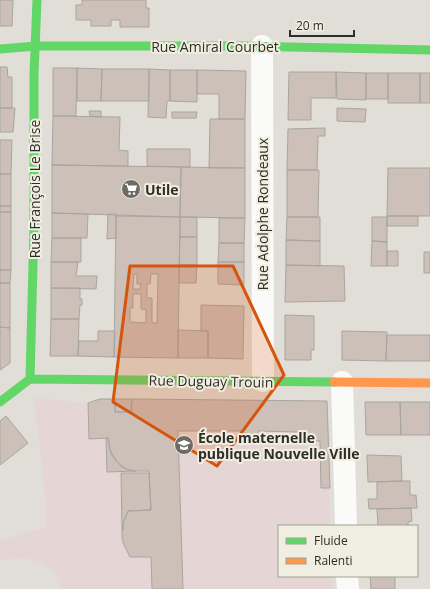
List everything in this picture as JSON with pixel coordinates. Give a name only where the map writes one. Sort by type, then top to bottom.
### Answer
[{"type":"street","name":"Rue François Le Brise","points":[[30,379],[34,227],[35,26],[37,0]]},
{"type":"street","name":"Rue Amiral Courbet","points":[[0,49],[36,46],[262,46],[430,50]]},
{"type":"street","name":"Rue Adolphe Rondeaux","points":[[262,46],[263,381]]},
{"type":"street","name":"Rue Duguay Trouin","points":[[30,379],[430,383]]},
{"type":"street","points":[[0,402],[30,379]]},
{"type":"street","points":[[342,382],[346,525]]},
{"type":"street","points":[[347,577],[348,589]]},
{"type":"highlighted area","points":[[130,266],[233,266],[284,375],[217,466],[113,402]]},
{"type":"shaded area","points":[[34,398],[88,403],[327,401],[330,525],[278,525],[278,577],[332,577],[333,589],[63,589],[56,574],[42,564],[27,558],[0,560],[0,541],[46,527],[46,503]]},
{"type":"building","points":[[0,0],[13,0],[12,26],[0,26]]},
{"type":"building","points":[[82,0],[146,0],[146,8],[149,8],[149,27],[120,27],[120,20],[111,20],[111,26],[91,26],[91,20],[76,20],[76,5],[82,5]]},
{"type":"building","points":[[0,67],[7,67],[8,77],[12,77],[12,108],[0,108]]},
{"type":"building","points":[[53,68],[77,68],[76,116],[53,116]]},
{"type":"building","points":[[77,68],[102,69],[101,101],[77,101]]},
{"type":"building","points":[[102,69],[149,69],[149,101],[101,101]]},
{"type":"building","points":[[149,69],[170,70],[170,101],[167,101],[166,118],[148,117]]},
{"type":"building","points":[[170,70],[197,70],[197,102],[170,101]]},
{"type":"building","points":[[197,70],[246,71],[245,119],[219,119],[219,94],[197,94]]},
{"type":"building","points":[[289,72],[336,72],[336,98],[311,98],[311,120],[288,120]]},
{"type":"building","points":[[336,72],[366,73],[366,100],[337,99]]},
{"type":"building","points":[[366,73],[388,73],[388,99],[366,99]]},
{"type":"building","points":[[388,73],[420,73],[420,103],[388,103]]},
{"type":"building","points":[[420,73],[430,73],[430,103],[420,103]]},
{"type":"building","points":[[0,108],[15,108],[13,132],[0,132]]},
{"type":"building","points":[[337,108],[366,109],[365,122],[337,121]]},
{"type":"building","points":[[89,111],[101,111],[101,117],[90,116]]},
{"type":"building","points":[[172,112],[197,112],[196,118],[172,118]]},
{"type":"building","points":[[53,116],[120,117],[119,150],[128,151],[128,166],[52,165]]},
{"type":"building","points":[[210,119],[245,119],[245,168],[209,168]]},
{"type":"building","points":[[325,128],[325,136],[318,136],[317,170],[287,170],[288,129]]},
{"type":"building","points":[[0,140],[12,140],[11,174],[0,174]]},
{"type":"building","points":[[147,149],[190,149],[190,167],[147,166]]},
{"type":"building","points":[[52,165],[181,167],[180,217],[52,213]]},
{"type":"building","points":[[181,167],[245,168],[245,218],[180,217]]},
{"type":"building","points":[[388,168],[430,168],[430,216],[387,216]]},
{"type":"building","points":[[287,170],[319,170],[318,217],[287,217]]},
{"type":"building","points":[[0,174],[11,174],[11,206],[0,206]]},
{"type":"building","points":[[0,206],[11,206],[11,212],[0,212]]},
{"type":"building","points":[[0,212],[11,212],[11,270],[0,270]]},
{"type":"building","points":[[52,213],[88,214],[87,238],[52,238]]},
{"type":"building","points":[[108,214],[116,214],[116,238],[107,239]]},
{"type":"building","points":[[116,216],[180,217],[178,358],[114,357]],"holes":[[[134,274],[137,274],[137,284],[141,284],[140,289],[133,289]],[[151,274],[158,274],[157,323],[152,323],[152,298],[147,298],[147,284],[150,284]],[[133,294],[141,294],[141,309],[146,310],[146,323],[130,322],[130,308],[133,308]]]},
{"type":"building","points":[[387,216],[418,216],[418,226],[387,226]]},
{"type":"building","points":[[180,217],[197,217],[197,237],[180,237]]},
{"type":"building","points":[[287,217],[320,217],[320,241],[286,240]]},
{"type":"building","points":[[372,217],[387,217],[387,242],[372,241]]},
{"type":"building","points":[[219,218],[245,218],[244,243],[219,243]]},
{"type":"building","points":[[180,237],[197,237],[197,265],[179,265]]},
{"type":"building","points":[[52,238],[81,238],[81,262],[51,262]]},
{"type":"building","points":[[286,240],[320,241],[320,266],[286,265]]},
{"type":"building","points":[[372,241],[387,242],[387,266],[371,266]]},
{"type":"building","points":[[219,243],[244,243],[244,262],[218,262]]},
{"type":"building","points":[[387,251],[398,251],[398,266],[387,266]]},
{"type":"building","points":[[424,252],[430,252],[430,273],[424,273]]},
{"type":"building","points":[[51,262],[78,262],[76,276],[97,276],[96,289],[51,288]]},
{"type":"building","points":[[218,262],[244,262],[244,285],[218,284]]},
{"type":"building","points":[[179,265],[197,265],[196,283],[179,283]]},
{"type":"building","points":[[286,265],[344,266],[345,301],[285,302]]},
{"type":"building","points":[[0,270],[11,270],[10,283],[0,283]]},
{"type":"building","points":[[0,283],[10,283],[10,328],[0,327]]},
{"type":"building","points":[[51,288],[80,288],[80,299],[82,299],[82,305],[80,305],[79,319],[51,319]]},
{"type":"building","points":[[201,305],[244,306],[243,359],[208,358],[208,331],[201,331]]},
{"type":"building","points":[[285,315],[314,316],[314,350],[311,350],[311,360],[285,360]]},
{"type":"building","points":[[51,319],[79,319],[78,356],[50,356]]},
{"type":"building","points":[[0,327],[10,328],[10,363],[0,370]]},
{"type":"building","points":[[178,330],[208,331],[208,358],[178,358]]},
{"type":"building","points":[[98,331],[115,331],[114,357],[78,356],[79,341],[98,341]]},
{"type":"building","points":[[342,331],[387,332],[386,361],[342,360]]},
{"type":"building","points":[[387,335],[430,335],[430,361],[386,361]]},
{"type":"building","points":[[100,399],[115,399],[115,412],[131,412],[132,399],[327,401],[330,488],[321,488],[320,441],[299,440],[299,432],[258,431],[258,437],[241,437],[241,431],[178,431],[183,589],[152,589],[151,557],[130,557],[122,539],[123,523],[128,511],[151,510],[149,471],[132,471],[122,467],[111,454],[108,438],[89,439],[88,403]]},
{"type":"building","points":[[115,399],[132,399],[131,412],[115,412]]},
{"type":"building","points":[[365,402],[400,402],[401,435],[366,435]]},
{"type":"building","points":[[400,402],[430,402],[430,435],[401,435]]},
{"type":"building","points":[[6,416],[28,443],[0,465],[0,421]]},
{"type":"building","points":[[106,438],[108,438],[110,450],[117,462],[126,469],[136,471],[107,472]]},
{"type":"building","points":[[367,455],[401,456],[402,481],[368,482]]},
{"type":"building","points":[[121,473],[149,473],[151,510],[128,511],[123,523],[123,530],[122,530]]},
{"type":"building","points":[[410,481],[410,495],[416,495],[417,508],[369,509],[368,499],[377,499],[377,482]]},
{"type":"building","points":[[411,508],[412,521],[408,522],[408,525],[378,525],[377,509]]},
{"type":"building","points":[[370,577],[395,577],[395,589],[371,589]]},
{"type":"traffic: fast","points":[[30,379],[34,227],[34,74],[37,0]]},
{"type":"traffic: fast","points":[[0,49],[36,46],[246,46],[430,50]]},
{"type":"traffic: fast","points":[[0,402],[30,379],[334,382]]},
{"type":"traffic: slow","points":[[334,382],[430,383]]},
{"type":"place","name":"Utile","points":[[131,189]]},
{"type":"place","name":"École maternelle publique Nouvelle Ville","points":[[184,445]]}]
